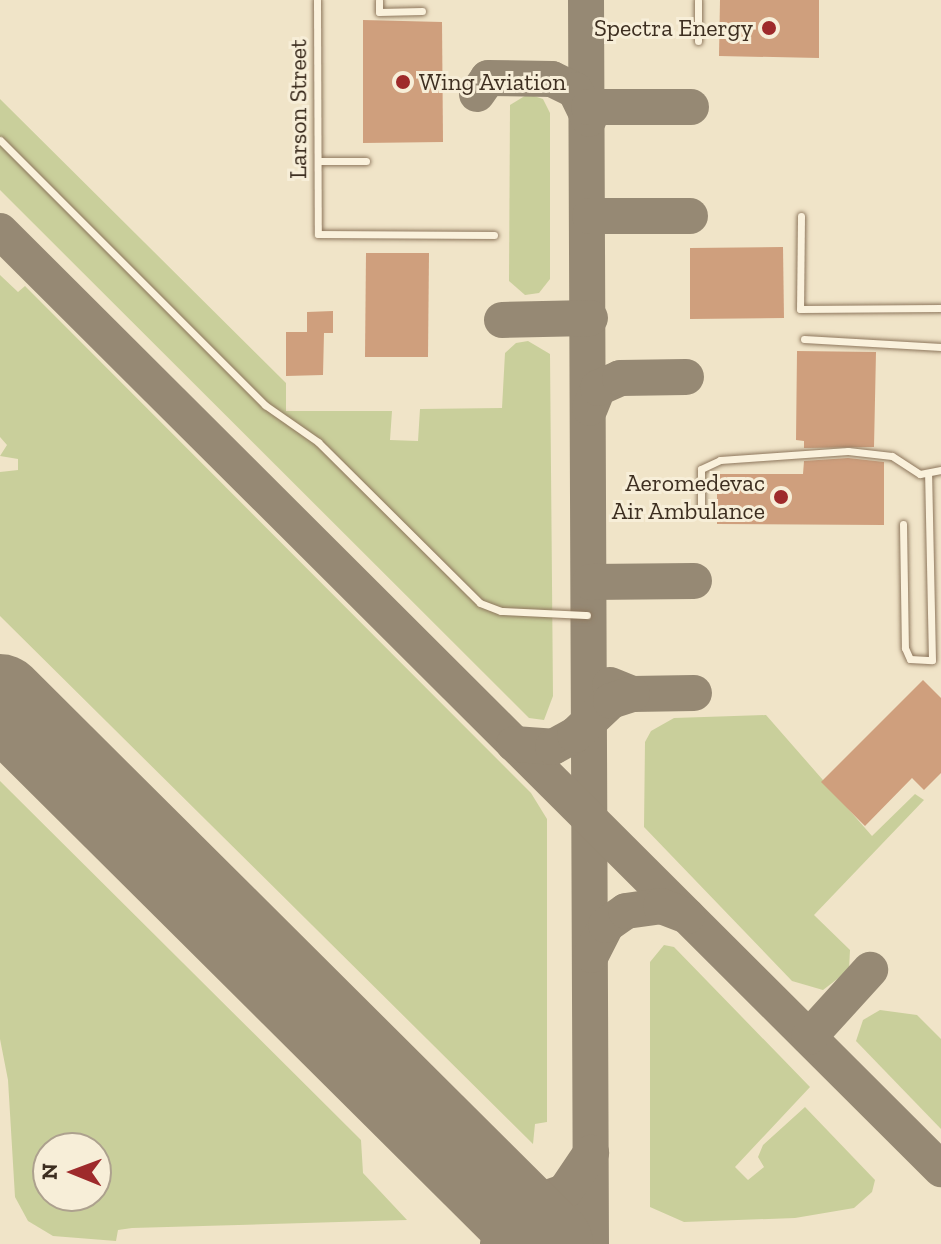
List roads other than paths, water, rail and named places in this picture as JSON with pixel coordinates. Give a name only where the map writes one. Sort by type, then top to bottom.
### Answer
[{"type":"lane","name":"Larson Street","points":[[317,0],[318,234],[494,235]]},
{"type":"lane","points":[[379,0],[379,12],[422,11]]},
{"type":"lane","points":[[698,0],[698,41]]},
{"type":"lane","points":[[0,140],[265,405],[318,442],[480,603],[524,613],[587,615]]},
{"type":"lane","points":[[318,161],[366,161]]},
{"type":"lane","points":[[801,216],[800,309],[941,308]]},
{"type":"lane","points":[[804,339],[941,347]]},
{"type":"lane","points":[[701,507],[701,469],[720,460],[848,451],[892,456],[920,474],[941,470]]},
{"type":"lane","points":[[903,524],[905,648],[910,659],[932,660],[928,474]]},
{"type":"place","name":"Spectra Energy","points":[[769,28]]},
{"type":"place","name":"Wing Aviation","points":[[403,82]]},
{"type":"place","name":"Aeromedevac Air Ambulance","points":[[781,497]]}]
